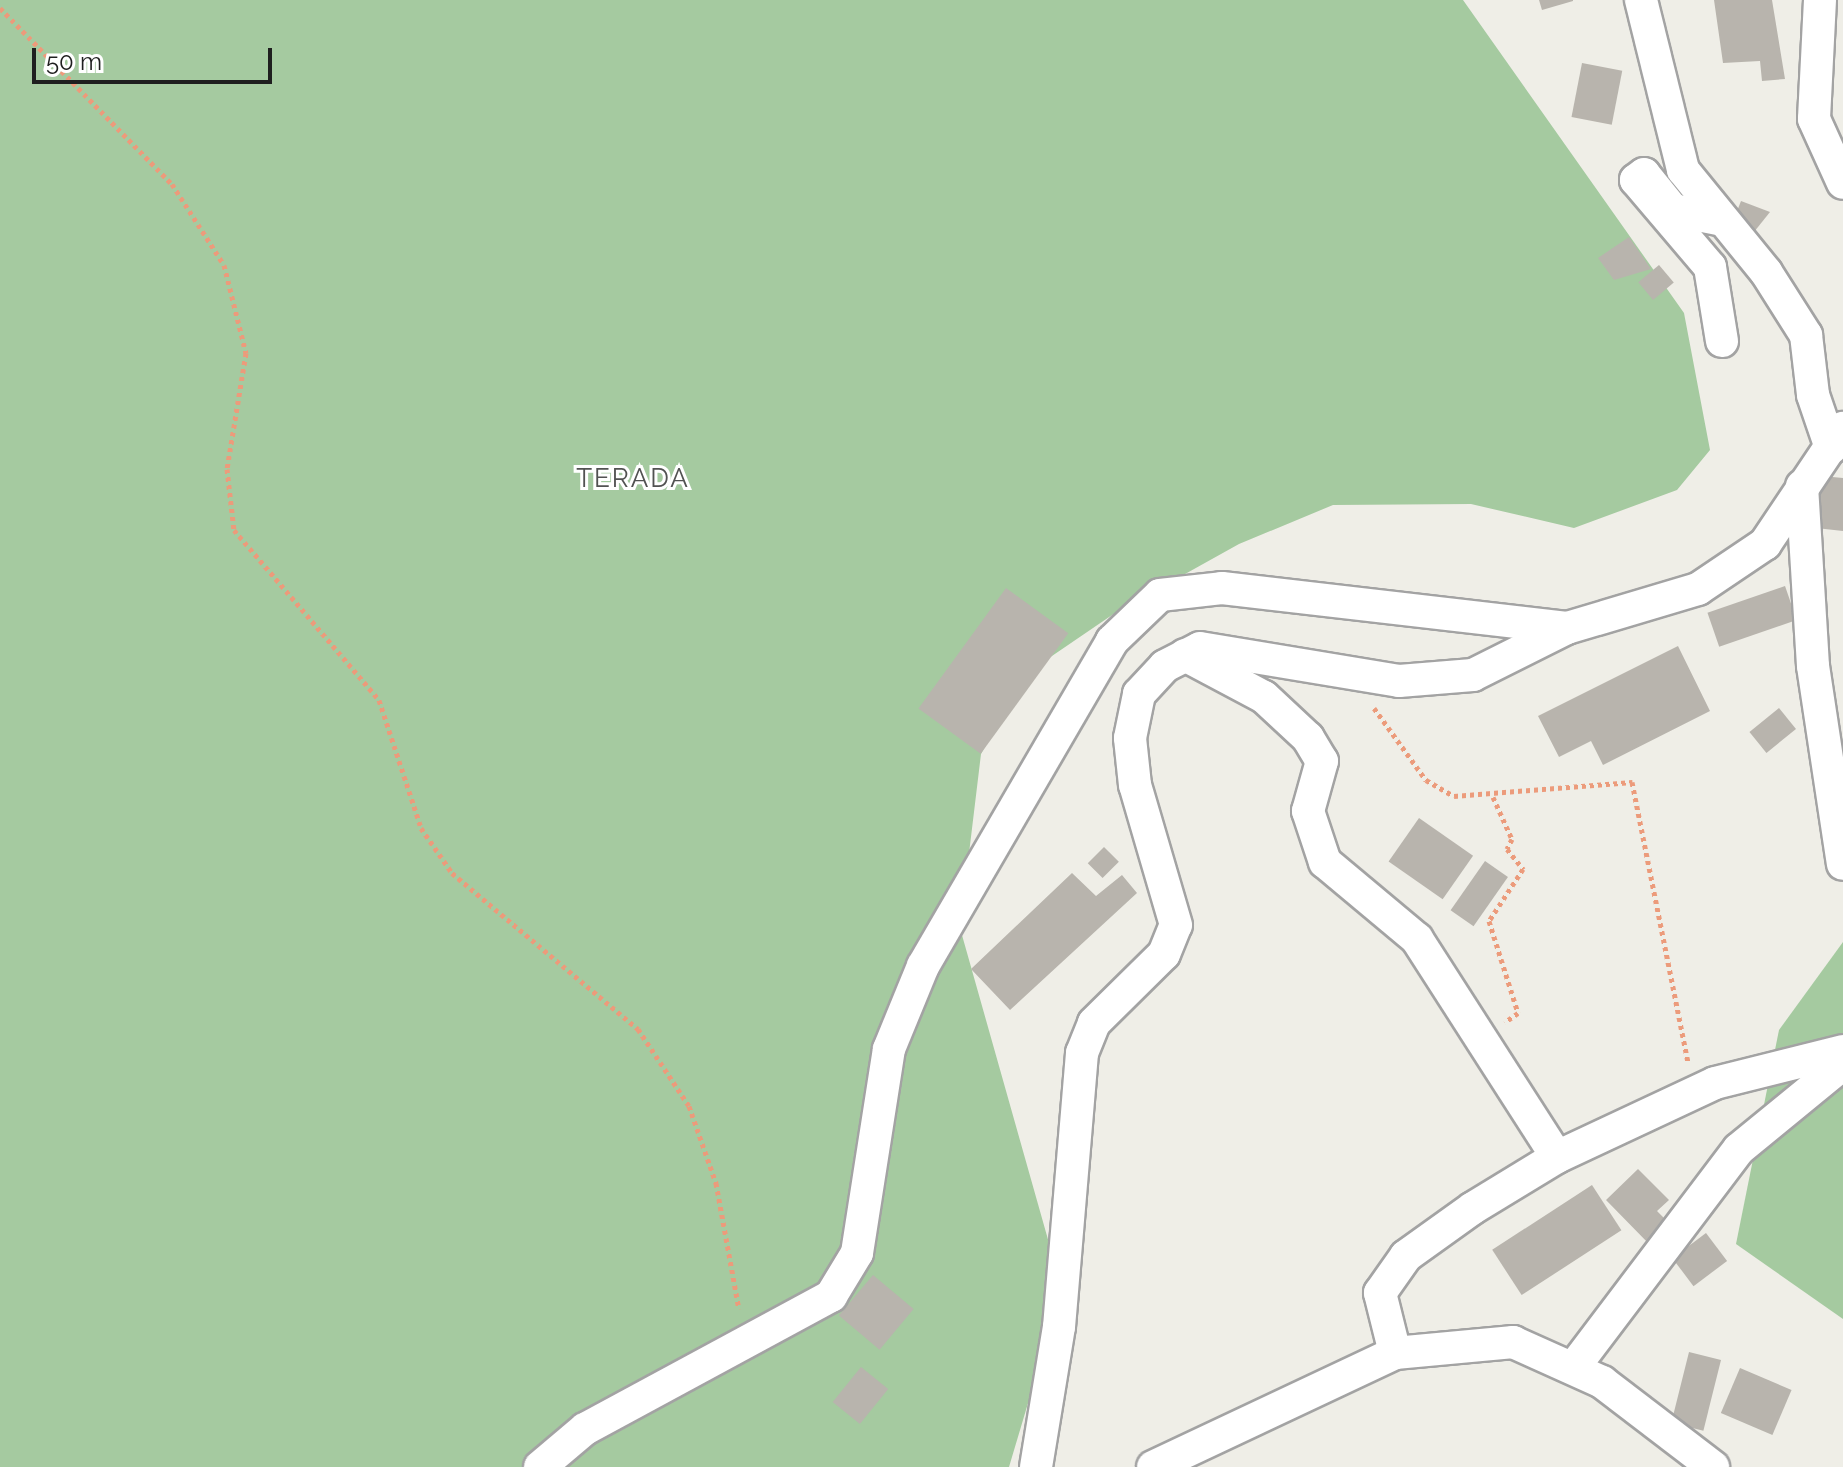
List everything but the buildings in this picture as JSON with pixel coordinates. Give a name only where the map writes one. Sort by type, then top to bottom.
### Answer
[{"type":"street","points":[[1641,0],[1683,170],[1718,219],[1766,272],[1806,335],[1813,395],[1828,458],[1813,666],[1843,864]]},
{"type":"street","points":[[1820,0],[1814,119],[1843,183]]},
{"type":"street","points":[[1718,219],[1673,210],[1644,174],[1636,180],[1710,267],[1722,341]]},
{"type":"street","points":[[1036,1467],[1059,1327],[1082,1053],[1094,1023],[1164,954],[1176,925],[1135,785],[1130,738],[1139,694],[1185,655],[1200,648],[1399,681],[1473,675],[1567,628],[1698,589],[1765,544],[1828,458]]},
{"type":"street","points":[[540,1467],[585,1429],[831,1296],[857,1253],[889,1049],[923,966],[1112,641],[1160,595],[1222,588],[1567,628]]},
{"type":"street","points":[[1185,655],[1264,697],[1308,738],[1322,761],[1308,811],[1325,862],[1417,939],[1557,1157]]},
{"type":"street","points":[[1395,1353],[1380,1293],[1406,1256],[1557,1157],[1694,1094],[1843,1051]]},
{"type":"street","points":[[1574,1367],[1739,1149],[1843,1064]]},
{"type":"street","points":[[1153,1467],[1395,1353],[1513,1342],[1574,1367],[1713,1467]]},
{"type":"path","points":[[0,8],[172,184],[224,265],[246,353],[227,469],[234,530],[379,700],[421,828],[452,873],[638,1029],[689,1106],[716,1183],[747,1341]]},
{"type":"path","points":[[1351,674],[1426,780],[1454,796],[1493,797],[1632,782],[1694,1094]]},
{"type":"path","points":[[1482,1039],[1518,1013],[1506,963],[1488,932],[1523,869],[1507,849],[1512,839],[1493,797]]},
{"type":"green space","points":[[0,0],[1463,0],[1684,313],[1710,450],[1677,490],[1574,528],[1471,504],[1333,505],[1239,544],[1115,613],[1027,673],[981,754],[960,928],[1062,1289],[1009,1467],[0,1467]]},
{"type":"green space","points":[[1843,942],[1843,1319],[1736,1244],[1779,1030]]},
{"type":"district","name":"TERADA","points":[[633,479]]}]
